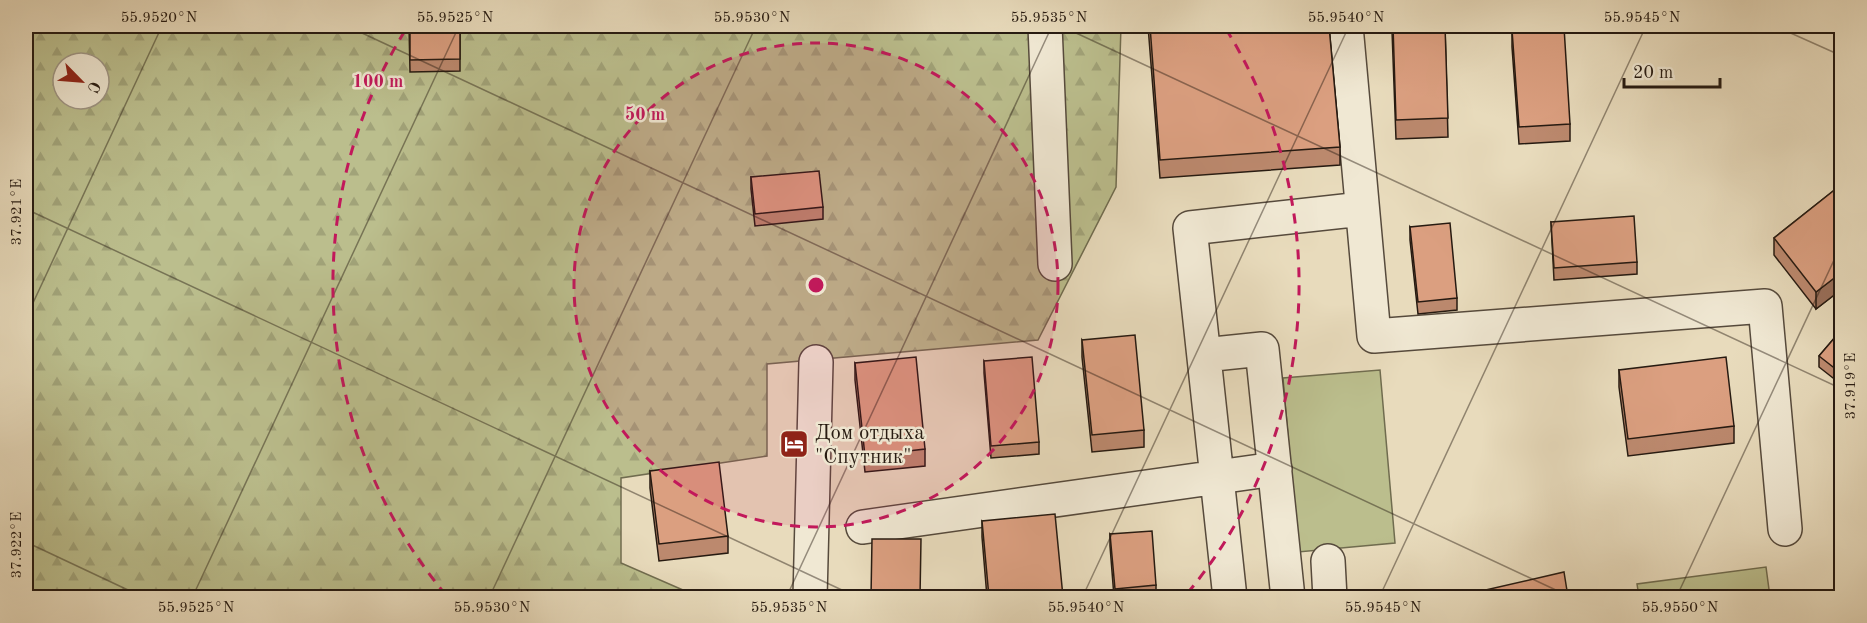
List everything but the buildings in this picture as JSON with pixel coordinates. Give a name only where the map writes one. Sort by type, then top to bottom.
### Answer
[{"type":"street","points":[[1045,26],[1055,264]]},
{"type":"street","points":[[1346,26],[1374,336],[1765,306],[1785,529]]},
{"type":"street","points":[[1230,597],[1190,228],[1362,209]]},
{"type":"street","points":[[1204,355],[1262,349],[1288,597]]},
{"type":"street","points":[[810,597],[816,362]]},
{"type":"street","points":[[863,527],[1275,470]]},
{"type":"street","points":[[1328,561],[1330,597]]},
{"type":"green space","points":[[26,26],[1121,26],[1116,187],[1038,340],[767,364],[767,456],[621,478],[621,563],[699,597],[26,597]]},
{"type":"green space","points":[[1380,370],[1395,543],[1298,552],[1283,378]]},
{"type":"green space","points":[[1766,567],[1770,597],[1639,597],[1637,584]]},
{"type":"place","name":"Дом отдыха \"Спутник\"","points":[[794,444]]}]
